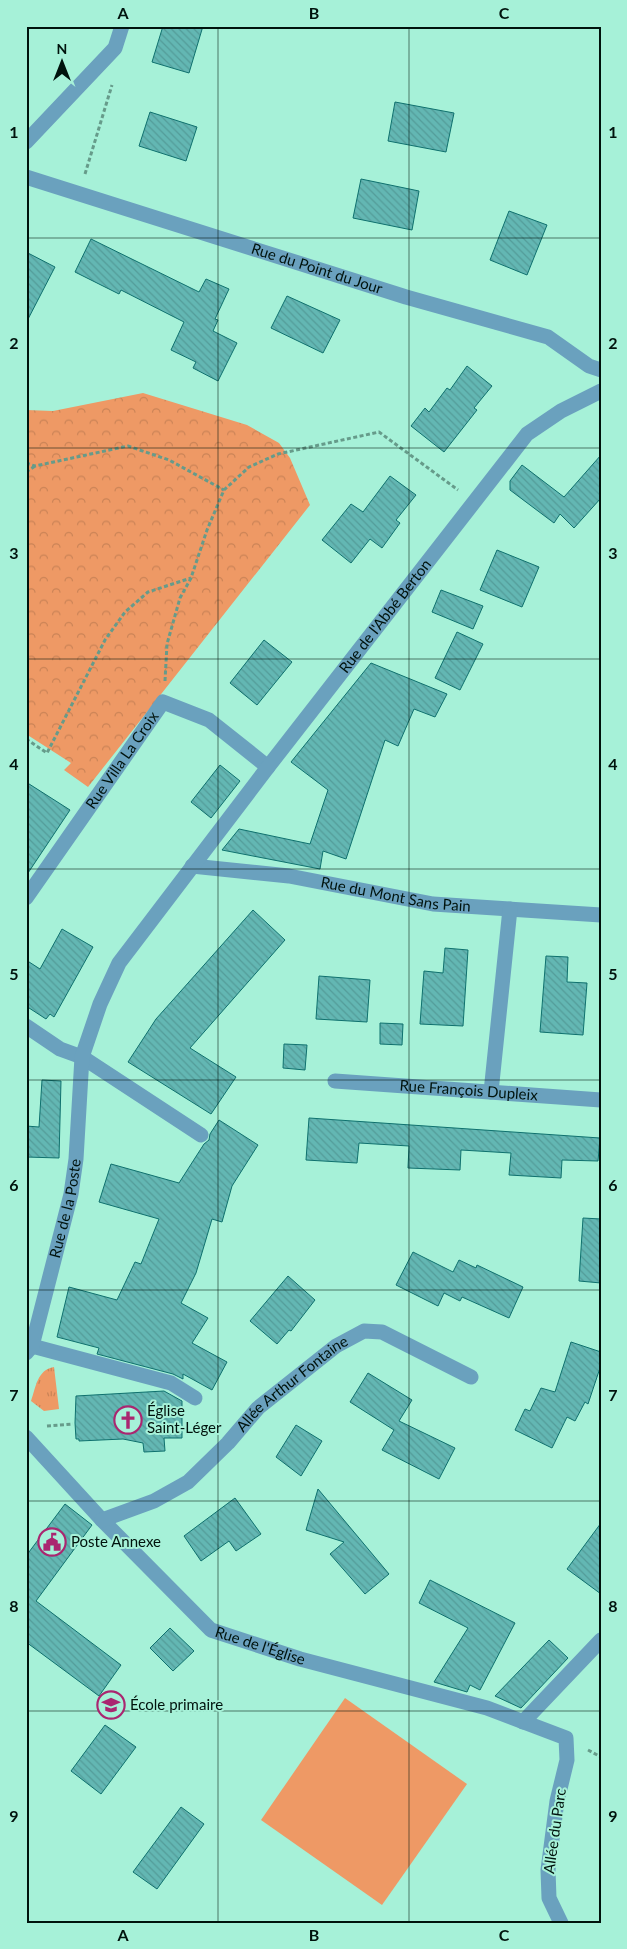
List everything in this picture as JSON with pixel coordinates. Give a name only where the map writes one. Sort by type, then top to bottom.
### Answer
[{"type":"street","points":[[26,142],[115,48],[122,26]]},
{"type":"street","name":"Rue du Point du Jour","points":[[26,177],[406,297],[548,337],[589,366],[601,370]]},
{"type":"street","name":"Rue de l'Abbé Berton","points":[[192,866],[527,434],[561,411],[601,391]]},
{"type":"street","name":"Rue Villa La Croix","points":[[26,898],[163,702],[208,720],[268,767]]},
{"type":"street","name":"Rue du Mont Sans Pain","points":[[192,866],[290,876],[433,904],[601,915]]},
{"type":"street","name":"Rue de la Poste","points":[[29,1350],[71,1194],[76,1159],[82,1057],[100,1004],[119,963],[192,866]]},
{"type":"street","points":[[492,1092],[510,909]]},
{"type":"street","points":[[26,1026],[60,1049],[82,1057],[201,1135]]},
{"type":"street","name":"Rue François Dupleix","points":[[335,1081],[601,1100]]},
{"type":"street","name":"Allée Arthur Fontaine","points":[[102,1520],[154,1501],[188,1482],[228,1443],[258,1408],[336,1346],[364,1331],[382,1332],[471,1377]]},
{"type":"street","points":[[29,1350],[171,1383],[195,1398]]},
{"type":"street","name":"Rue de l'Église","points":[[26,1437],[102,1520],[211,1630],[300,1659],[487,1708],[566,1738]]},
{"type":"street","points":[[523,1722],[601,1640]]},
{"type":"street","name":"Allée du Parc","points":[[561,1923],[549,1898],[548,1870],[557,1801],[567,1760],[566,1738]]},
{"type":"path","points":[[79,194],[113,82]]},
{"type":"path","points":[[163,702],[167,644],[180,598],[191,578],[207,530],[224,490],[249,467],[278,454],[379,432],[475,502]]},
{"type":"path","points":[[26,472],[35,466],[128,446],[169,460],[224,490]]},
{"type":"path","points":[[26,463],[35,466]]},
{"type":"path","points":[[26,739],[47,753],[105,640],[124,612],[148,592],[191,578]]},
{"type":"path","points":[[45,1426],[73,1424]]},
{"type":"green space","points":[[143,393],[247,425],[279,443],[290,458],[310,505],[88,787],[64,770],[71,763],[26,734],[26,410],[53,411]]},
{"type":"green space","points":[[54,1367],[59,1409],[44,1411],[31,1401],[41,1375]]},
{"type":"green space","points":[[345,1698],[467,1784],[382,1905],[261,1820]]},
{"type":"building","points":[[163,26],[203,26],[189,73],[152,62]]},
{"type":"building","points":[[395,102],[454,113],[446,152],[388,141]]},
{"type":"building","points":[[150,112],[197,127],[186,161],[139,146]]},
{"type":"building","points":[[361,179],[419,191],[412,230],[353,218]]},
{"type":"building","points":[[509,211],[547,225],[527,275],[490,260]]},
{"type":"building","points":[[91,239],[199,292],[206,279],[229,289],[215,319],[218,320],[213,331],[237,343],[218,381],[193,368],[196,362],[171,350],[184,322],[121,290],[119,294],[75,272]]},
{"type":"building","points":[[26,252],[55,267],[26,323]]},
{"type":"building","points":[[287,296],[340,320],[323,353],[271,328]]},
{"type":"building","points":[[467,366],[492,386],[474,408],[477,410],[444,452],[411,426],[425,408],[429,412],[447,388],[450,390]]},
{"type":"building","points":[[601,455],[601,498],[574,528],[560,514],[554,523],[510,490],[510,481],[522,465],[564,497]]},
{"type":"building","points":[[390,476],[416,495],[396,520],[400,523],[382,548],[370,539],[351,563],[322,540],[351,504],[363,512]]},
{"type":"building","points":[[497,550],[539,567],[522,607],[480,590]]},
{"type":"building","points":[[441,590],[483,606],[473,629],[432,612]]},
{"type":"building","points":[[457,632],[483,644],[460,690],[435,678]]},
{"type":"building","points":[[264,640],[292,662],[257,705],[230,683]]},
{"type":"building","points":[[371,663],[447,694],[435,717],[414,709],[398,746],[385,740],[346,859],[323,851],[320,869],[222,850],[239,829],[310,844],[328,790],[291,762]]},
{"type":"building","points":[[220,765],[240,781],[211,818],[191,802]]},
{"type":"building","points":[[26,782],[70,810],[26,876]]},
{"type":"building","points":[[253,910],[285,940],[190,1048],[236,1077],[211,1114],[128,1062],[156,1019]]},
{"type":"building","points":[[62,929],[93,947],[54,1017],[50,1014],[46,1019],[26,1006],[26,960],[40,969]]},
{"type":"building","points":[[445,948],[468,950],[463,1026],[420,1024],[424,971],[443,973]]},
{"type":"building","points":[[546,956],[568,957],[567,982],[587,983],[583,1035],[540,1032]]},
{"type":"building","points":[[319,976],[370,980],[367,1022],[316,1019]]},
{"type":"building","points":[[380,1023],[403,1024],[402,1045],[380,1044]]},
{"type":"building","points":[[284,1044],[307,1045],[305,1070],[283,1068]]},
{"type":"building","points":[[42,1080],[61,1081],[59,1158],[26,1157],[26,1126],[39,1127]]},
{"type":"building","points":[[309,1118],[600,1138],[598,1161],[562,1160],[561,1178],[509,1175],[511,1153],[461,1150],[460,1170],[408,1168],[409,1146],[359,1143],[357,1163],[306,1160]]},
{"type":"building","points":[[219,1120],[258,1145],[232,1186],[222,1222],[212,1219],[196,1273],[181,1303],[208,1318],[192,1343],[227,1362],[212,1390],[183,1374],[183,1379],[173,1374],[97,1354],[99,1348],[57,1337],[69,1287],[117,1300],[135,1262],[141,1264],[159,1219],[99,1202],[111,1164],[179,1183],[204,1144],[209,1140],[210,1134]]},
{"type":"building","points":[[583,1218],[601,1219],[601,1283],[579,1281]]},
{"type":"building","points":[[413,1252],[453,1272],[459,1260],[476,1268],[477,1265],[523,1287],[509,1318],[462,1297],[460,1301],[444,1293],[438,1306],[396,1285]]},
{"type":"building","points":[[288,1276],[315,1300],[291,1331],[289,1330],[277,1344],[250,1321]]},
{"type":"building","points":[[571,1342],[601,1352],[601,1365],[588,1404],[585,1402],[575,1421],[567,1417],[552,1448],[515,1430],[525,1409],[530,1411],[541,1388],[555,1392]]},
{"type":"building","points":[[368,1373],[412,1400],[399,1421],[455,1448],[439,1479],[382,1450],[394,1430],[350,1402]]},
{"type":"building","name":"Église Saint-Léger","points":[[164,1391],[182,1401],[182,1438],[164,1438],[165,1451],[144,1452],[143,1443],[123,1439],[79,1441],[79,1439],[76,1439],[76,1396]]},
{"type":"building","points":[[296,1425],[322,1441],[301,1476],[276,1457]]},
{"type":"building","points":[[318,1489],[389,1574],[365,1594],[330,1554],[344,1542],[306,1530]]},
{"type":"building","points":[[235,1498],[261,1534],[236,1551],[229,1541],[201,1561],[184,1536]]},
{"type":"building","points":[[65,1504],[92,1525],[36,1601],[121,1665],[99,1696],[26,1642],[26,1556]]},
{"type":"building","points":[[601,1523],[601,1594],[567,1569]]},
{"type":"building","points":[[430,1580],[515,1623],[480,1690],[470,1685],[467,1692],[434,1682],[468,1628],[419,1603]]},
{"type":"building","points":[[170,1628],[194,1651],[173,1671],[150,1648]]},
{"type":"building","points":[[549,1640],[568,1658],[521,1708],[495,1696]]},
{"type":"building","points":[[105,1725],[136,1747],[101,1794],[71,1771]]},
{"type":"building","points":[[181,1807],[204,1824],[157,1889],[133,1872]]},
{"type":"place","name":"Église Saint-Léger","points":[[128,1420]]},
{"type":"place","name":"Poste Annexe","points":[[52,1542]]},
{"type":"place","name":"École primaire","points":[[111,1705]]}]
